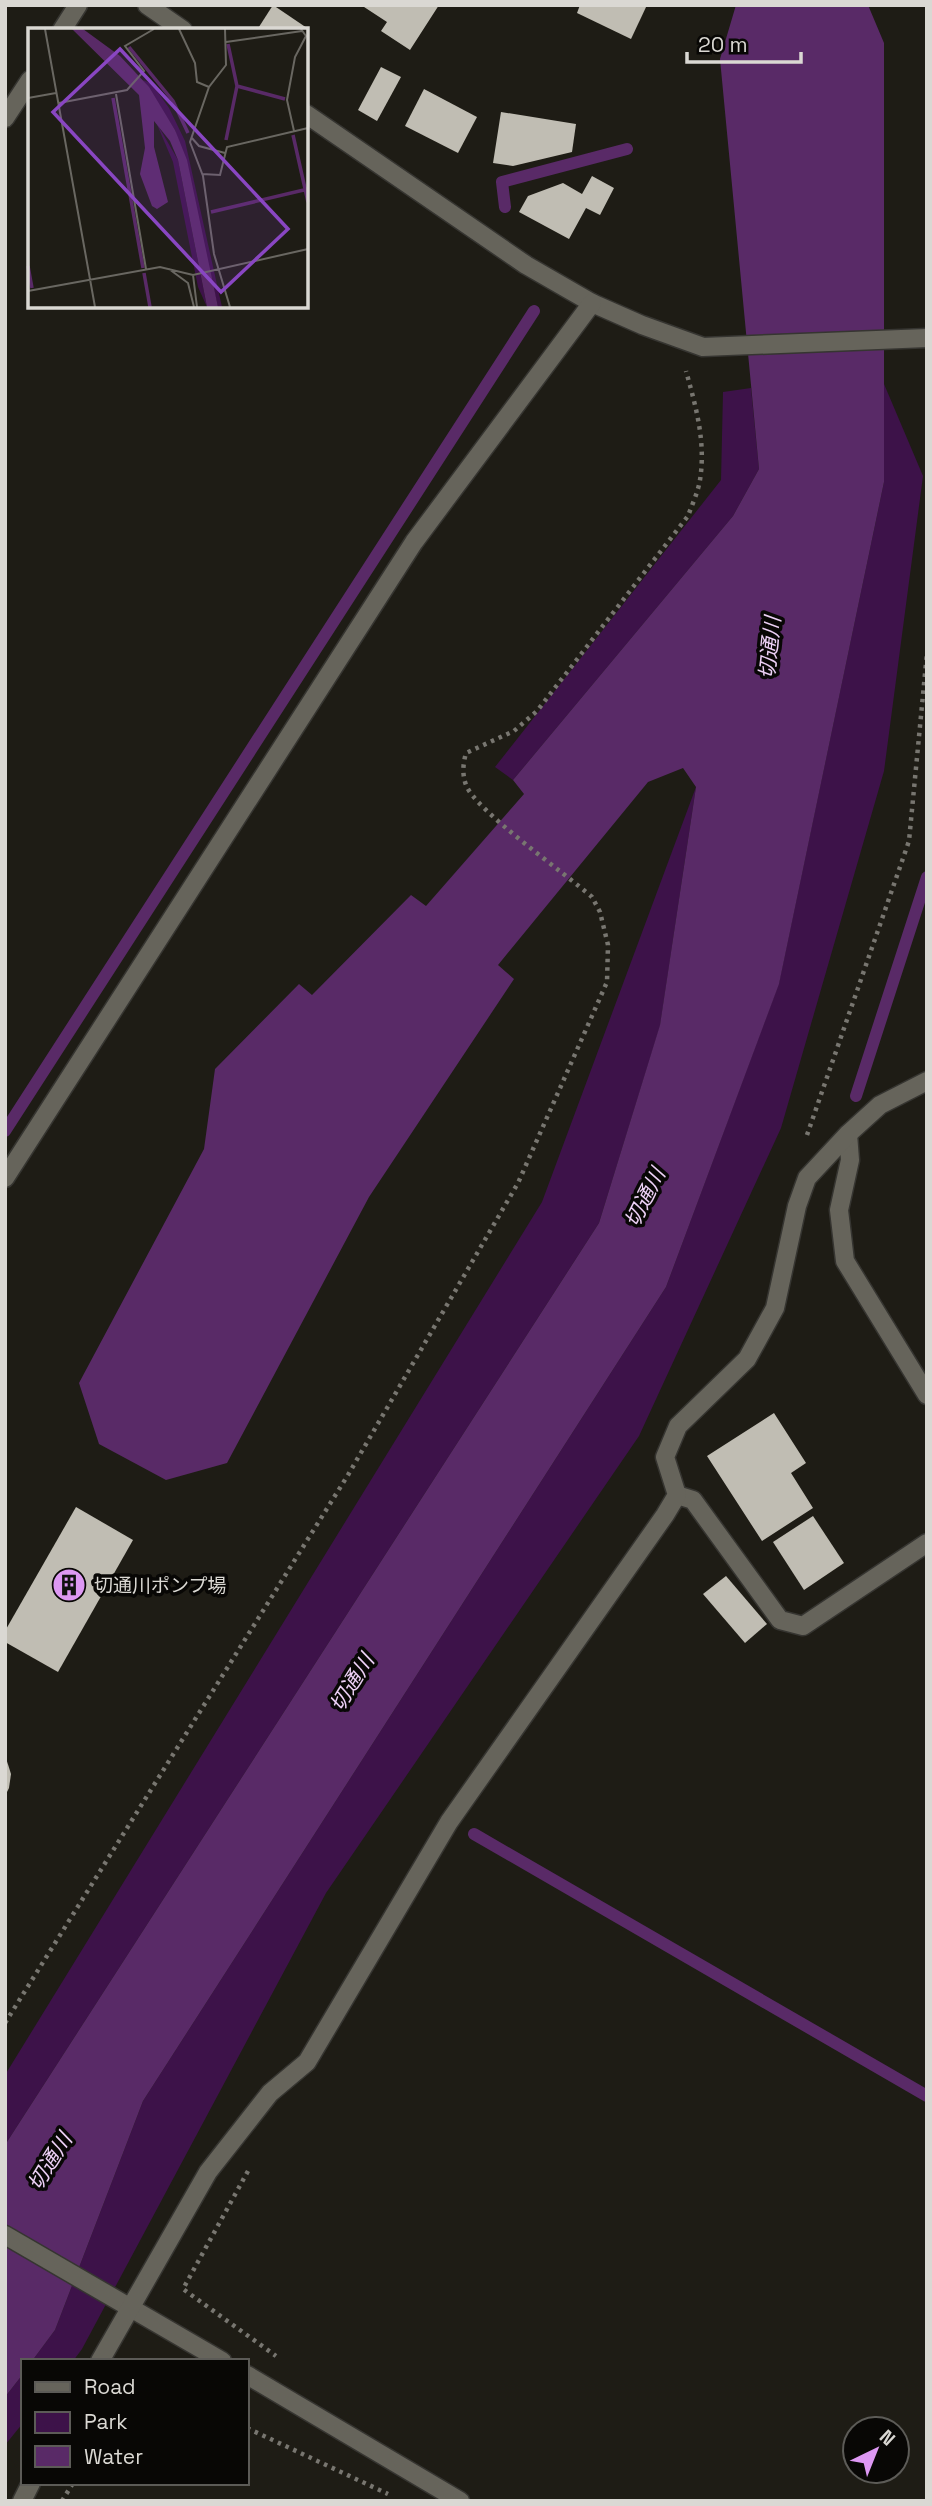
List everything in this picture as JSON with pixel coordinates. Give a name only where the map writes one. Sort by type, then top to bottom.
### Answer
[{"type":"street","points":[[63,28],[78,5]]},
{"type":"street","points":[[147,5],[180,28]]},
{"type":"street","points":[[5,118],[28,83]]},
{"type":"street","points":[[308,115],[526,265],[592,303],[677,337],[703,346],[927,338]]},
{"type":"street","points":[[5,1178],[414,542],[592,303]]},
{"type":"street","points":[[101,2359],[125,2304],[208,2172],[270,2093],[307,2062],[449,1822],[665,1515],[677,1494],[665,1457],[678,1426],[747,1359],[775,1308],[797,1206],[807,1178],[880,1105],[927,1081]]},
{"type":"street","points":[[848,1135],[850,1160],[839,1210],[845,1261],[927,1395]]},
{"type":"street","points":[[677,1494],[692,1500],[780,1620],[803,1626],[927,1543]]},
{"type":"street","points":[[5,2235],[219,2359]]},
{"type":"street","points":[[248,2376],[460,2501]]},
{"type":"street","points":[[22,2501],[30,2485]]},
{"type":"path","points":[[5,2023],[348,1475],[518,1183],[607,982],[608,945],[600,912],[592,897],[487,811],[466,787],[462,766],[466,753],[514,731],[537,711],[688,516],[700,482],[702,451],[697,412],[677,337]]},
{"type":"path","points":[[807,1178],[805,1140],[909,841],[927,653]]},
{"type":"path","points":[[248,2170],[183,2290],[281,2359]]},
{"type":"path","points":[[248,2428],[395,2496]]},
{"type":"path","points":[[62,2501],[72,2485]]},
{"type":"green space","points":[[884,384],[923,476],[884,771],[781,1128],[639,1436],[326,1893],[82,2349],[74,2359],[33,2359],[55,2330],[143,2101],[666,1287],[779,983],[884,482]]},
{"type":"green space","points":[[751,388],[759,469],[733,516],[513,780],[495,767],[721,480],[723,392]]},
{"type":"green space","points":[[696,787],[660,1026],[599,1223],[5,2145],[5,2075],[542,1202]]},
{"type":"green space","points":[[21,2377],[21,2425],[5,2445],[5,2397]]},
{"type":"water","name":"切通川","points":[[736,5],[868,5],[884,43],[884,482],[779,984],[666,1287],[143,2101],[55,2330],[33,2359],[21,2359],[21,2377],[5,2397],[5,2145],[599,1223],[660,1025],[696,787],[683,768],[648,782],[498,965],[514,979],[369,1197],[227,1463],[166,1480],[99,1444],[79,1383],[204,1149],[215,1069],[299,984],[312,995],[411,895],[426,906],[524,794],[513,780],[733,516],[759,469],[720,59]]},
{"type":"building","points":[[273,5],[307,28],[258,28]]},
{"type":"building","points":[[361,5],[439,5],[410,50],[381,31],[387,22]]},
{"type":"building","points":[[580,5],[647,5],[631,39],[577,13]]},
{"type":"building","points":[[381,67],[401,77],[377,121],[358,110]]},
{"type":"building","points":[[424,89],[477,117],[458,153],[405,126]]},
{"type":"building","points":[[501,112],[576,124],[572,152],[513,166],[493,163]]},
{"type":"building","points":[[592,176],[614,188],[600,215],[586,208],[569,239],[519,212],[528,196],[563,183],[582,194]]},
{"type":"building","points":[[774,1413],[806,1463],[791,1473],[813,1508],[762,1541],[707,1456]]},
{"type":"building","name":"切通川ポンプ場","points":[[76,1507],[133,1540],[58,1672],[5,1642],[5,1631]]},
{"type":"building","points":[[813,1516],[844,1563],[804,1590],[773,1542]]},
{"type":"building","points":[[726,1576],[767,1624],[745,1643],[703,1594]]},
{"type":"building","points":[[5,1755],[11,1774],[5,1796]]},
{"type":"waterway","points":[[505,207],[502,182],[627,149]]},
{"type":"waterway","points":[[5,1131],[534,311]]},
{"type":"waterway","points":[[856,1096],[927,877]]},
{"type":"waterway","points":[[474,1834],[927,2096]]},
{"type":"place","name":"切通川ポンプ場","points":[[69,1585]]}]
